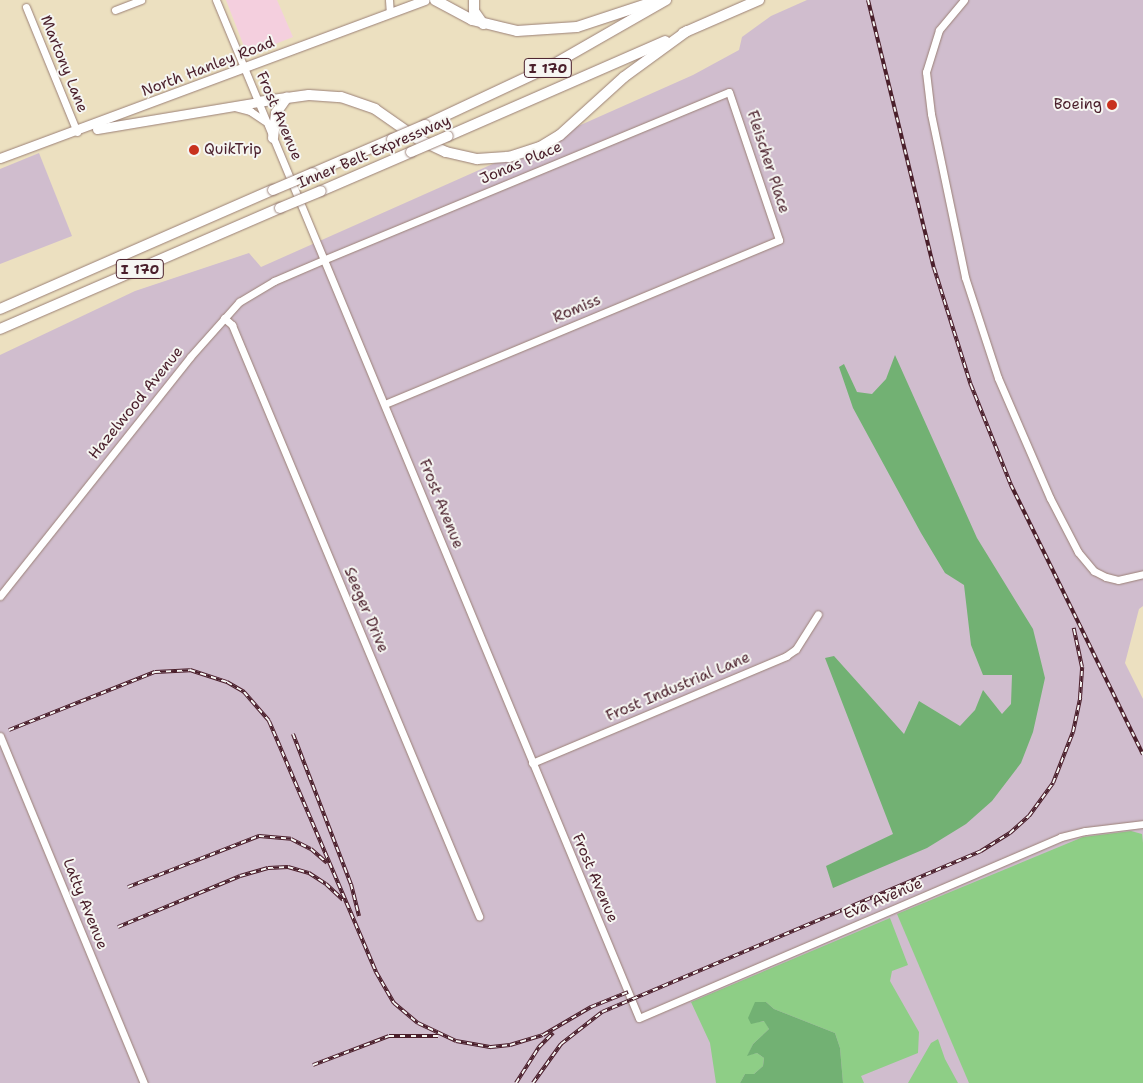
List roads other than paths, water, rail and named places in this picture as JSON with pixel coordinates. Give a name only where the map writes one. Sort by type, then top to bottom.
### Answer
[{"type":"highway","points":[[435,0],[484,25],[517,31],[570,28],[599,22],[659,0]]},
{"type":"highway","points":[[474,0],[474,11],[484,25]]},
{"type":"highway","name":"Inner Belt Expressway","points":[[0,308],[425,125],[549,67],[666,0]]},
{"type":"highway","name":"Inner Belt Expressway","points":[[0,329],[758,0]]},
{"type":"highway","points":[[258,102],[288,97],[320,95],[352,100],[374,109],[418,139],[446,152],[477,159],[510,157],[540,147],[560,135],[624,76],[687,31]]},
{"type":"highway","points":[[273,138],[276,113],[288,97]]},
{"type":"main road","name":"North Hanley Road","points":[[0,158],[77,132],[244,67],[425,0]]},
{"type":"main road","points":[[77,132],[258,102]]},
{"type":"street","points":[[115,10],[141,0]]},
{"type":"street","name":"Frost Avenue","points":[[216,0],[639,1018]]},
{"type":"street","points":[[389,0],[390,13]]},
{"type":"street","points":[[964,0],[939,30],[926,72],[931,114],[966,281],[998,378],[1050,498],[1078,552],[1094,571],[1106,577],[1118,580],[1143,574]]},
{"type":"street","name":"Martony Lane","points":[[26,7],[77,132]]},
{"type":"street","name":"Fleischer Place","points":[[729,92],[779,240]]},
{"type":"street","name":"Jonas Place","points":[[323,260],[729,92]]},
{"type":"street","points":[[230,106],[250,111],[267,123]]},
{"type":"street","name":"Romiss","points":[[385,404],[779,240]]},
{"type":"street","name":"Hazelwood Avenue","points":[[0,596],[224,318],[255,291],[323,260]]},
{"type":"street","name":"Seeger Drive","points":[[224,318],[232,325],[479,916]]},
{"type":"street","name":"Frost Industrial Lane","points":[[532,763],[786,656],[796,649],[818,614]]},
{"type":"street","name":"Latty Avenue","points":[[0,736],[144,1083]]},
{"type":"street","name":"Eva Avenue","points":[[639,1018],[1062,837],[1085,831],[1143,824]]},
{"type":"railway","points":[[868,0],[934,268],[971,385],[1011,485],[1143,754]]},
{"type":"railway","points":[[533,1083],[561,1044],[602,1012],[981,851],[1010,833],[1029,816],[1053,783],[1073,732],[1080,698],[1082,667],[1074,628]]},
{"type":"railway","points":[[9,730],[155,672],[190,670],[227,682],[244,692],[269,721],[376,972],[394,1003],[418,1023],[456,1041],[491,1047],[510,1045],[543,1035],[591,1007],[628,992]]},
{"type":"railway","points":[[293,734],[351,884],[359,916]]},
{"type":"railway","points":[[128,887],[259,836],[291,839],[311,849],[327,863]]},
{"type":"railway","points":[[118,927],[240,876],[268,868],[288,867],[309,873],[326,884],[343,900]]},
{"type":"railway","points":[[516,1083],[539,1047],[553,1033]]},
{"type":"railway","points":[[313,1065],[389,1036],[438,1036]]},
{"type":"place","name":"Boeing","points":[[1112,105]]},
{"type":"place","name":"QuikTrip","points":[[194,150]]}]
